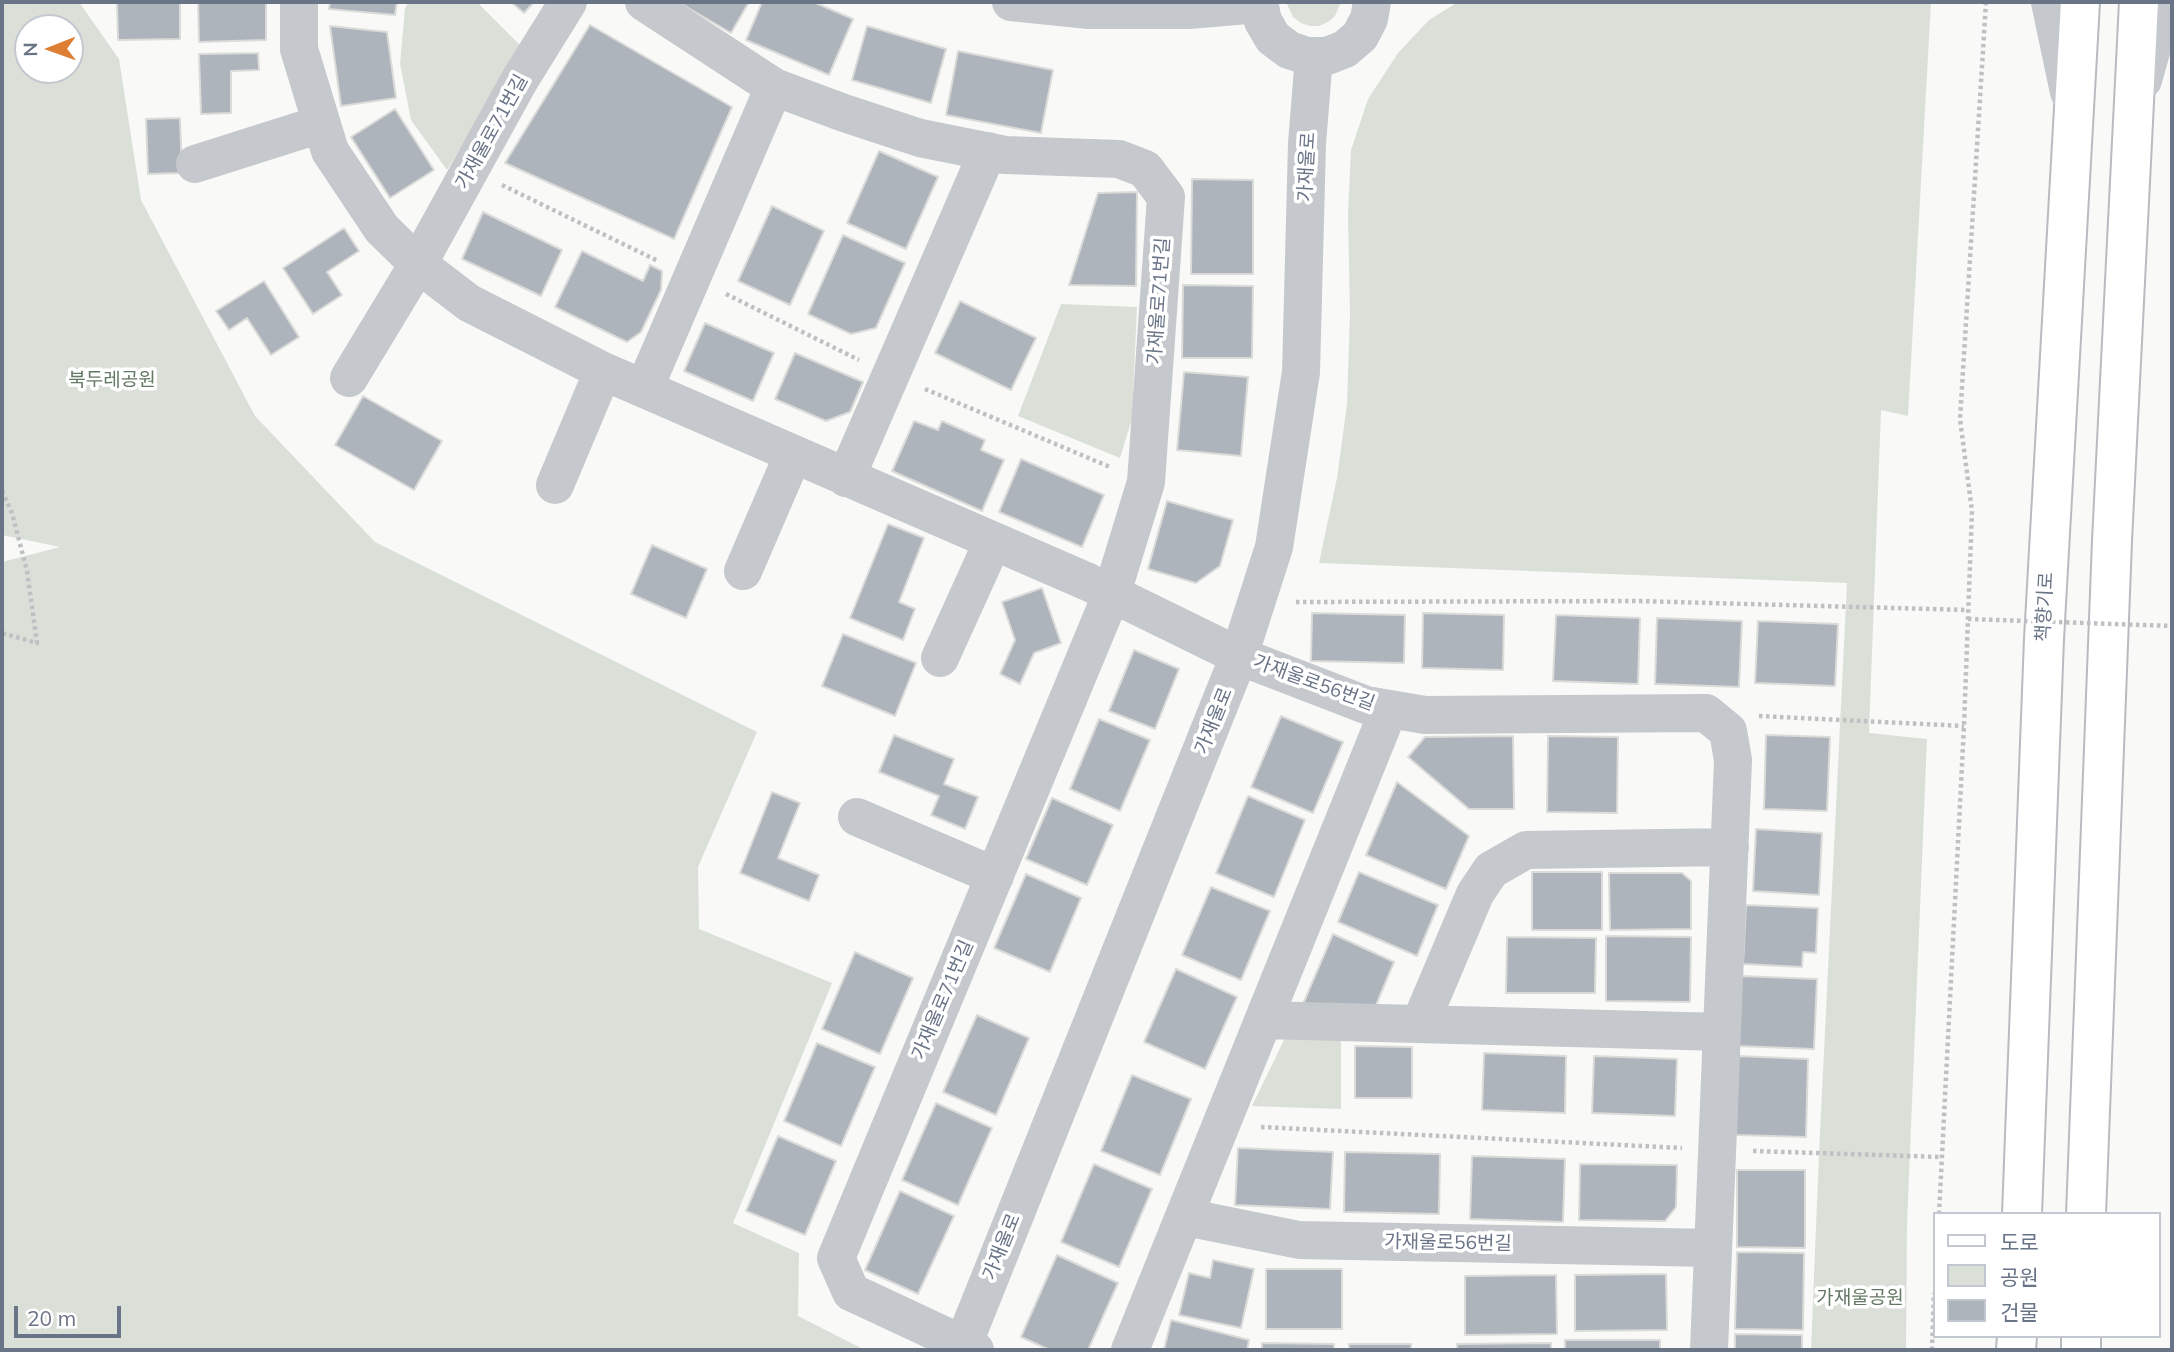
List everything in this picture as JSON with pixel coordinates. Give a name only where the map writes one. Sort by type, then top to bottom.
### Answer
[{"type":"main road","name":"책향기로","points":[[2022,1212],[2043,639],[2080,2]]},
{"type":"main road","points":[[2086,1212],[2112,541],[2139,2]]},
{"type":"street","points":[[299,2],[299,49],[330,151],[382,229],[418,264],[469,303],[603,371],[1112,593],[1239,656]]},
{"type":"street","name":"가재울로71번길","points":[[349,377],[418,264],[519,81],[568,2]]},
{"type":"street","name":"가재울로71번길","points":[[644,2],[774,87],[920,138],[1005,155],[1119,159],[1144,169],[1166,197],[1146,482],[1112,593],[836,1258],[851,1292],[966,1349]]},
{"type":"street","points":[[1011,2],[1089,10],[1189,10],[1259,3],[1263,21],[1273,38],[1289,50],[1307,56],[1327,56],[1345,49],[1360,36],[1369,19],[1372,2]]},
{"type":"street","points":[[2050,2],[2073,112]]},
{"type":"street","points":[[2133,116],[2165,2]]},
{"type":"street","name":"가재울로","points":[[966,1349],[1239,656],[1274,547],[1301,372],[1307,157],[1314,56]]},
{"type":"street","points":[[644,389],[774,87]]},
{"type":"street","points":[[195,164],[321,124]]},
{"type":"street","points":[[846,478],[988,151]]},
{"type":"street","points":[[555,485],[603,371]]},
{"type":"street","points":[[743,571],[793,455]]},
{"type":"street","points":[[940,658],[993,541]]},
{"type":"street","name":"가재울로56번길","points":[[1239,656],[1366,705],[1425,715],[1706,713]]},
{"type":"street","name":"가재울로56번길","points":[[1130,1350],[1389,709]]},
{"type":"street","points":[[1706,713],[1728,731],[1733,760],[1709,1350]]},
{"type":"street","points":[[857,817],[995,876]]},
{"type":"street","points":[[1420,1024],[1475,894],[1491,870],[1526,850],[1730,847]]},
{"type":"street","points":[[1264,1020],[1722,1032]]},
{"type":"street","name":"가재울로56번길","points":[[1185,1217],[1299,1240],[1713,1248]]},
{"type":"path","points":[[1938,1212],[1964,726],[1972,512],[1959,419],[1986,2]]},
{"type":"path","points":[[471,170],[890,375],[1146,482]]},
{"type":"path","points":[[2,491],[12,513],[27,571],[37,643],[2,633]]},
{"type":"path","points":[[1257,602],[1637,601],[1968,610]]},
{"type":"path","points":[[1968,619],[2172,626]]},
{"type":"path","points":[[1706,713],[1964,726]]},
{"type":"path","points":[[1221,1125],[1942,1157]]},
{"type":"green space","name":"북두레공원","points":[[2,2],[79,2],[119,59],[141,200],[255,416],[375,542],[757,732],[698,867],[699,929],[832,983],[733,1223],[799,1253],[798,1316],[865,1350],[2,1350],[2,562],[60,547],[2,535]]},
{"type":"green space","points":[[409,2],[477,2],[522,47],[447,170],[411,120],[400,64],[405,8]]},
{"type":"green space","points":[[1286,2],[1341,2],[1335,16],[1328,22],[1310,26],[1293,17]]},
{"type":"green space","name":"가재울공원","points":[[1458,2],[1931,2],[1908,416],[1881,410],[1869,733],[1927,739],[1907,1224],[1906,1350],[1811,1350],[1847,583],[1319,563],[1337,478],[1347,404],[1351,150],[1368,99],[1398,53],[1429,20]]},
{"type":"green space","points":[[1061,304],[1137,307],[1132,419],[1120,458],[1018,416]]},
{"type":"green space","points":[[1285,1038],[1341,1039],[1341,1109],[1252,1106]]},
{"type":"building","points":[[117,2],[180,2],[180,39],[118,40]]},
{"type":"building","points":[[198,2],[266,2],[266,40],[199,42]]},
{"type":"building","points":[[330,2],[397,2],[395,15],[329,9]]},
{"type":"building","points":[[511,2],[534,2],[524,13]]},
{"type":"building","points":[[678,2],[749,2],[731,33]]},
{"type":"building","points":[[762,2],[813,2],[853,19],[829,75],[746,40]]},
{"type":"building","points":[[590,25],[732,107],[674,239],[505,163]]},
{"type":"building","points":[[330,26],[387,32],[396,98],[341,106]]},
{"type":"building","points":[[867,26],[946,49],[931,103],[852,80]]},
{"type":"building","points":[[958,51],[1053,70],[1041,133],[946,115]]},
{"type":"building","points":[[258,53],[259,70],[231,71],[231,113],[201,114],[199,54]]},
{"type":"building","points":[[395,109],[434,170],[390,198],[351,137]]},
{"type":"building","points":[[180,118],[182,173],[148,174],[146,119]]},
{"type":"building","points":[[879,151],[938,177],[906,249],[847,223]]},
{"type":"building","points":[[1192,179],[1253,180],[1253,274],[1191,274]]},
{"type":"building","points":[[1137,192],[1136,286],[1069,285],[1098,193]]},
{"type":"building","points":[[772,206],[824,231],[790,305],[738,281]]},
{"type":"building","points":[[483,212],[562,250],[541,296],[462,259]]},
{"type":"building","points":[[344,228],[359,251],[327,272],[342,295],[313,314],[283,268]]},
{"type":"building","points":[[843,235],[905,263],[876,328],[851,334],[808,314]]},
{"type":"building","points":[[582,251],[643,281],[650,265],[662,271],[661,290],[641,332],[627,342],[555,307]]},
{"type":"building","points":[[264,281],[299,337],[271,355],[247,318],[229,330],[216,311]]},
{"type":"building","points":[[1183,285],[1253,286],[1252,358],[1182,358]]},
{"type":"building","points":[[960,301],[1036,338],[1011,390],[935,353]]},
{"type":"building","points":[[705,323],[774,353],[753,401],[684,371]]},
{"type":"building","points":[[795,353],[863,382],[850,412],[826,421],[775,399]]},
{"type":"building","points":[[1184,372],[1248,377],[1241,456],[1177,450]]},
{"type":"building","points":[[363,396],[442,441],[414,490],[335,445]]},
{"type":"building","points":[[914,421],[938,430],[942,421],[985,440],[981,450],[1004,460],[982,511],[892,471]]},
{"type":"building","points":[[1021,459],[1104,495],[1082,547],[999,512]]},
{"type":"building","points":[[1167,501],[1233,520],[1220,566],[1196,583],[1148,569]]},
{"type":"building","points":[[888,524],[924,538],[899,602],[915,609],[903,640],[850,618]]},
{"type":"building","points":[[652,545],[707,569],[686,618],[631,594]]},
{"type":"building","points":[[1042,588],[1061,643],[1034,653],[1020,684],[1000,674],[1015,640],[1002,602]]},
{"type":"building","points":[[1312,613],[1405,615],[1404,663],[1311,661]]},
{"type":"building","points":[[1423,613],[1504,615],[1503,670],[1422,668]]},
{"type":"building","points":[[1556,615],[1640,618],[1638,684],[1553,681]]},
{"type":"building","points":[[1657,618],[1742,621],[1739,687],[1655,684]]},
{"type":"building","points":[[1758,621],[1838,624],[1835,686],[1755,683]]},
{"type":"building","points":[[843,634],[916,663],[895,716],[822,686]]},
{"type":"building","points":[[1134,650],[1179,669],[1155,729],[1109,711]]},
{"type":"building","points":[[1281,716],[1343,742],[1313,813],[1251,787]]},
{"type":"building","points":[[1099,719],[1150,740],[1120,811],[1070,789]]},
{"type":"building","points":[[894,735],[954,759],[944,784],[978,797],[965,829],[931,815],[939,796],[879,772]]},
{"type":"building","points":[[1766,735],[1830,737],[1827,811],[1764,809]]},
{"type":"building","points":[[1513,736],[1514,809],[1469,809],[1408,757],[1425,737]]},
{"type":"building","points":[[1548,736],[1618,737],[1617,813],[1547,812]]},
{"type":"building","points":[[1397,782],[1469,836],[1446,889],[1366,855]]},
{"type":"building","points":[[772,792],[800,803],[778,858],[819,875],[809,901],[740,873]]},
{"type":"building","points":[[1248,796],[1305,820],[1274,897],[1216,873]]},
{"type":"building","points":[[1052,798],[1113,825],[1087,885],[1026,859]]},
{"type":"building","points":[[1756,829],[1822,833],[1819,895],[1753,891]]},
{"type":"building","points":[[1359,872],[1438,905],[1417,956],[1338,922]]},
{"type":"building","points":[[1532,872],[1602,872],[1602,930],[1532,930]]},
{"type":"building","points":[[1609,873],[1682,873],[1691,881],[1691,929],[1610,930]]},
{"type":"building","points":[[1026,874],[1081,898],[1050,972],[994,948]]},
{"type":"building","points":[[1211,887],[1270,911],[1241,980],[1182,955]]},
{"type":"building","points":[[1746,905],[1818,908],[1816,953],[1803,952],[1802,967],[1743,964]]},
{"type":"building","points":[[1333,934],[1394,962],[1374,1010],[1303,1004]]},
{"type":"building","points":[[1606,936],[1691,937],[1690,1002],[1606,1001]]},
{"type":"building","points":[[1507,937],[1596,938],[1595,993],[1506,993]]},
{"type":"building","points":[[855,952],[913,978],[880,1054],[822,1029]]},
{"type":"building","points":[[1176,969],[1237,997],[1205,1069],[1144,1042]]},
{"type":"building","points":[[1741,976],[1817,979],[1814,1049],[1738,1046]]},
{"type":"building","points":[[977,1015],[1029,1038],[996,1115],[943,1092]]},
{"type":"building","points":[[817,1043],[875,1067],[841,1146],[784,1121]]},
{"type":"building","points":[[1355,1046],[1412,1047],[1412,1098],[1355,1098]]},
{"type":"building","points":[[1484,1053],[1566,1056],[1565,1113],[1482,1110]]},
{"type":"building","points":[[1594,1056],[1677,1059],[1675,1116],[1592,1113]]},
{"type":"building","points":[[1738,1056],[1808,1059],[1806,1137],[1736,1135]]},
{"type":"building","points":[[1132,1075],[1191,1099],[1160,1175],[1101,1151]]},
{"type":"building","points":[[936,1103],[992,1128],[958,1205],[902,1180]]},
{"type":"building","points":[[778,1136],[836,1161],[805,1235],[746,1211]]},
{"type":"building","points":[[1238,1148],[1333,1152],[1330,1209],[1235,1205]]},
{"type":"building","points":[[1345,1152],[1440,1154],[1439,1214],[1344,1212]]},
{"type":"building","points":[[1472,1156],[1565,1159],[1563,1222],[1470,1219]]},
{"type":"building","points":[[1094,1164],[1152,1189],[1119,1267],[1061,1242]]},
{"type":"building","points":[[1580,1164],[1677,1165],[1676,1207],[1665,1221],[1579,1220]]},
{"type":"building","points":[[1737,1170],[1805,1170],[1805,1248],[1737,1247]]},
{"type":"building","points":[[900,1191],[954,1216],[918,1294],[865,1270]]},
{"type":"building","points":[[1737,1252],[1804,1253],[1803,1330],[1735,1329]]},
{"type":"building","points":[[1057,1255],[1118,1283],[1088,1350],[1050,1350],[1021,1337]]},
{"type":"building","points":[[1213,1260],[1254,1269],[1241,1328],[1179,1315],[1189,1273],[1210,1278]]},
{"type":"building","points":[[1266,1269],[1342,1269],[1342,1329],[1266,1329]]},
{"type":"building","points":[[1666,1274],[1667,1330],[1575,1331],[1575,1275]]},
{"type":"building","points":[[1556,1275],[1557,1334],[1465,1335],[1465,1276]]},
{"type":"building","points":[[1171,1320],[1249,1340],[1247,1350],[1164,1350]]},
{"type":"building","points":[[1735,1334],[1802,1335],[1802,1350],[1735,1350]]},
{"type":"building","points":[[1565,1340],[1660,1340],[1660,1350],[1565,1350]]},
{"type":"building","points":[[1262,1343],[1334,1344],[1334,1350],[1262,1350]]},
{"type":"building","points":[[1551,1343],[1551,1350],[1457,1350],[1457,1344]]},
{"type":"building","points":[[1349,1344],[1411,1344],[1411,1350],[1349,1350]]}]
